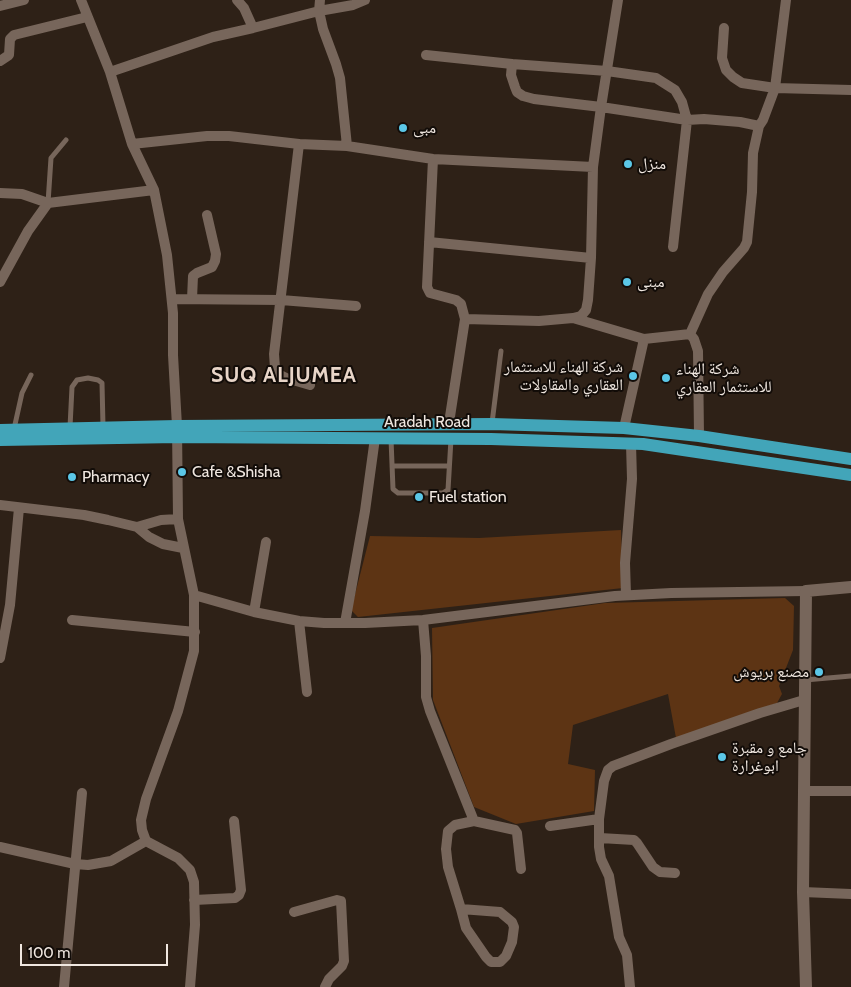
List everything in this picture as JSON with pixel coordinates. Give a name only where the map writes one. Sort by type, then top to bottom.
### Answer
[{"type":"main road","name":"Aradah Road","points":[[0,440],[177,431],[449,423],[624,428],[699,436],[851,459]]},
{"type":"main road","name":"Aradah Road","points":[[0,430],[103,427],[375,438],[451,438],[631,444],[851,475]]},
{"type":"main road","points":[[793,466],[795,450]]},
{"type":"street","points":[[0,6],[24,0]]},
{"type":"street","points":[[81,0],[110,72],[132,144],[154,190],[174,313],[172,354],[177,431],[178,519],[194,595],[194,651],[178,711],[146,799],[141,820],[146,841],[186,864],[194,882],[195,925],[190,987]]},
{"type":"street","points":[[237,0],[244,8],[253,28]]},
{"type":"street","points":[[110,72],[213,37],[253,28],[320,5],[353,5],[365,0]]},
{"type":"street","points":[[465,319],[539,321],[582,316],[586,310],[591,258],[593,167],[618,0]]},
{"type":"street","points":[[690,334],[708,294],[723,272],[739,256],[747,242],[752,192],[753,154],[759,126],[775,88],[786,0]]},
{"type":"street","points":[[320,5],[323,29],[340,78],[348,146]]},
{"type":"street","points":[[0,61],[9,55],[10,39],[14,35],[87,17]]},
{"type":"street","points":[[724,28],[722,58],[726,70],[742,83],[775,88],[851,90]]},
{"type":"street","points":[[426,55],[607,71],[656,78],[664,82],[679,94],[687,120],[673,247]]},
{"type":"street","points":[[512,64],[511,75],[517,92],[534,99],[687,120],[704,119],[740,122],[759,126]]},
{"type":"street","points":[[132,144],[207,136],[229,136],[299,144],[348,146],[433,159],[593,167]]},
{"type":"street","points":[[299,144],[274,354],[275,368],[280,375],[310,385]]},
{"type":"street","points":[[433,159],[428,291],[456,300],[461,304],[465,319],[449,423]]},
{"type":"street","points":[[0,193],[22,194],[48,203],[154,190]]},
{"type":"street","points":[[1,279],[28,231],[48,203]]},
{"type":"street","points":[[192,300],[193,276],[197,272],[212,267],[216,261],[207,215]]},
{"type":"street","points":[[429,242],[591,258]]},
{"type":"street","points":[[172,299],[281,300],[356,306]]},
{"type":"street","points":[[573,318],[644,339],[690,334]]},
{"type":"street","points":[[690,334],[694,338],[698,350],[699,436]]},
{"type":"street","points":[[624,428],[644,339]]},
{"type":"street","points":[[345,623],[365,510],[375,438]]},
{"type":"street","points":[[626,595],[625,563],[632,479],[631,444]]},
{"type":"street","points":[[0,505],[84,515],[137,527],[163,544],[183,548]]},
{"type":"street","points":[[0,658],[3,627],[10,605],[18,508]]},
{"type":"street","points":[[137,527],[161,520],[178,519]]},
{"type":"street","points":[[254,612],[266,542]]},
{"type":"street","points":[[194,595],[254,612],[299,621],[345,623],[423,620],[626,595],[806,591],[851,587]]},
{"type":"street","points":[[803,987],[806,591]]},
{"type":"street","points":[[72,620],[194,632]]},
{"type":"street","points":[[423,620],[426,656],[426,697],[474,821]]},
{"type":"street","points":[[299,621],[306,692]]},
{"type":"street","points":[[630,987],[628,960],[619,937],[610,876],[601,859],[599,819],[604,781],[608,770],[613,766],[760,713],[804,700]]},
{"type":"street","points":[[804,791],[851,791]]},
{"type":"street","points":[[64,987],[82,793]]},
{"type":"street","points":[[550,826],[599,819]]},
{"type":"street","points":[[461,910],[500,912],[512,922],[514,927],[512,942],[506,956],[500,962],[491,962],[486,957],[466,928],[448,867],[446,849],[448,831],[455,825],[474,821],[516,831],[520,869]]},
{"type":"street","points":[[194,900],[235,898],[239,895],[241,890],[234,822]]},
{"type":"street","points":[[600,838],[634,840],[653,867],[660,872],[675,874]]},
{"type":"street","points":[[0,847],[75,864],[98,864],[110,861],[146,841]]},
{"type":"street","points":[[803,892],[851,894]]},
{"type":"street","points":[[294,912],[336,900],[341,901],[344,961],[325,987]]},
{"type":"lane","points":[[48,203],[51,158],[66,140]]},
{"type":"lane","points":[[492,424],[501,351]]},
{"type":"lane","points":[[14,430],[22,393],[31,375]]},
{"type":"lane","points":[[70,428],[72,387],[76,380],[88,378],[102,383],[103,427]]},
{"type":"lane","points":[[391,438],[393,489],[398,493],[443,493],[448,490],[451,438]]},
{"type":"lane","points":[[392,466],[449,466]]},
{"type":"lane","points":[[804,680],[851,676]]},
{"type":"shaded area","points":[[621,530],[623,588],[358,617],[351,610],[370,536],[479,538]]},
{"type":"shaded area","points":[[785,598],[794,606],[793,650],[779,686],[782,694],[777,703],[676,738],[668,694],[573,725],[568,764],[595,770],[594,811],[516,824],[474,807],[433,700],[432,628],[605,603]]},
{"type":"place","name":"مبى","points":[[403,128]]},
{"type":"place","name":"منزل","points":[[628,164]]},
{"type":"place","name":"مبنى","points":[[627,282]]},
{"type":"place","name":"شركة الهناء للاستثمار العقاري والمقاولات","points":[[633,376]]},
{"type":"place","name":"شركة الهناء للاستثمار العقاري","points":[[666,378]]},
{"type":"place","name":"Cafe &Shisha","points":[[182,472]]},
{"type":"place","name":"Pharmacy","points":[[72,477]]},
{"type":"place","name":"Fuel station","points":[[419,497]]},
{"type":"place","name":"مصنع بريوش","points":[[819,672]]},
{"type":"place","name":"جامع و مقبرة ابوغرارة","points":[[722,757]]},
{"type":"district","name":"SUQ ALJUMEA","points":[[284,376]]}]
